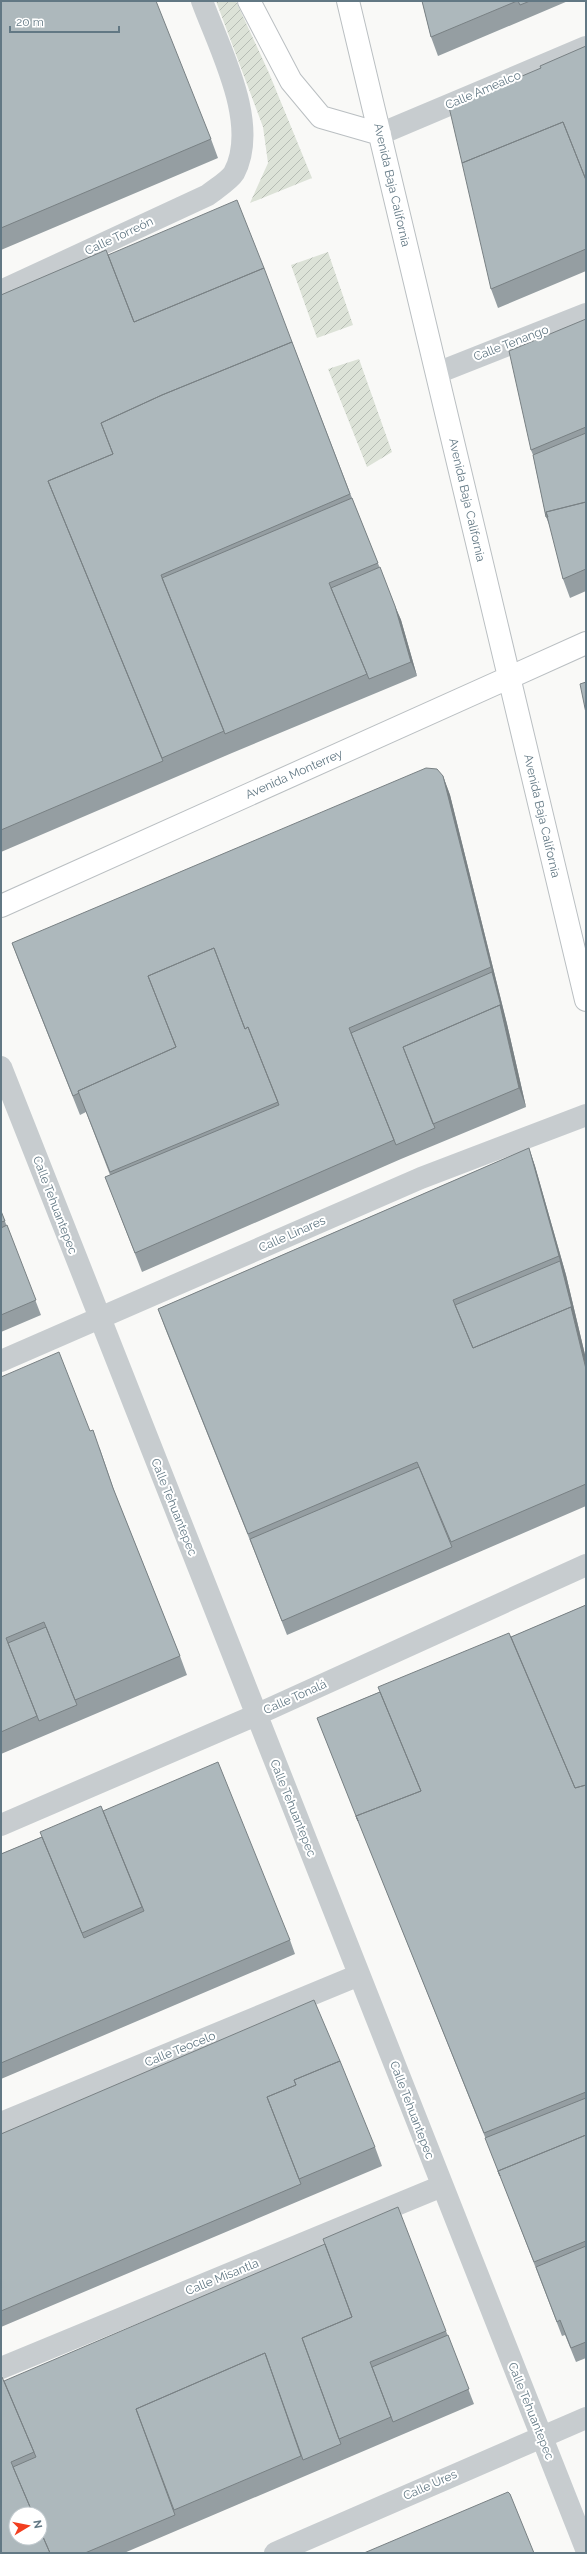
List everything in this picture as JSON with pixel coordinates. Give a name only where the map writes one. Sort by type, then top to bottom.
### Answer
[{"type":"main road","points":[[249,1],[292,82],[321,117],[380,134]]},
{"type":"main road","name":"Avenida Baja California","points":[[348,1],[586,1000]]},
{"type":"main road","name":"Avenida Monterrey","points":[[1,906],[586,643]]},
{"type":"street","name":"Calle Torreón","points":[[1,291],[208,195],[233,174],[243,145],[242,107],[202,1]]},
{"type":"street","name":"Calle Amealco","points":[[380,134],[586,47]]},
{"type":"street","name":"Calle Tenango","points":[[436,373],[586,314]]},
{"type":"street","name":"Calle Tehuantepec","points":[[1,1067],[586,2549]]},
{"type":"street","name":"Calle Linares","points":[[1,1361],[420,1178],[586,1114]]},
{"type":"street","name":"Calle Tonalá","points":[[1,1825],[256,1715],[586,1565]]},
{"type":"street","name":"Calle Teocelo","points":[[1,2123],[359,1975]]},
{"type":"street","name":"Calle Misantla","points":[[1,2368],[442,2186]]},
{"type":"street","name":"Calle Ures","points":[[276,2553],[541,2436],[586,2418]]},
{"type":"shaded area","points":[[216,1],[236,1],[269,73],[312,178],[250,203],[268,163],[263,127]]},
{"type":"shaded area","points":[[328,252],[353,325],[317,338],[291,265]]},
{"type":"shaded area","points":[[359,359],[392,452],[367,467],[328,369]]},
{"type":"building","points":[[1,1],[156,1],[211,139],[1,228]]},
{"type":"building","points":[[422,1],[517,1],[431,37]]},
{"type":"building","points":[[518,1],[530,1],[520,5]]},
{"type":"building","points":[[586,46],[586,180],[563,122],[462,163],[449,107],[541,68],[540,66]]},
{"type":"building","points":[[563,122],[586,180],[586,249],[491,289],[462,163]]},
{"type":"building","points":[[237,200],[264,268],[134,322],[108,255]]},
{"type":"building","points":[[106,250],[134,322],[264,268],[292,342],[162,395],[101,423],[113,454],[48,481],[163,761],[1,830],[1,295]]},
{"type":"building","points":[[586,319],[586,427],[531,450],[509,351]]},
{"type":"building","points":[[292,342],[350,494],[161,575],[224,731],[162,758],[48,481],[113,454],[101,423],[162,395]]},
{"type":"building","points":[[586,433],[586,502],[546,512],[548,517],[546,517],[533,455]]},
{"type":"building","points":[[352,498],[378,563],[329,583],[367,674],[225,734],[162,578]]},
{"type":"building","points":[[586,502],[586,569],[563,579],[546,512]]},
{"type":"building","points":[[380,567],[395,606],[411,662],[369,679],[331,588]]},
{"type":"building","points":[[586,682],[586,713],[580,684]]},
{"type":"building","points":[[426,768],[437,769],[443,776],[491,967],[349,1028],[394,1140],[135,1253],[105,1177],[279,1105],[248,1027],[245,1029],[214,948],[148,976],[176,1047],[78,1091],[79,1093],[73,1096],[12,943]]},
{"type":"building","points":[[214,948],[245,1029],[248,1027],[278,1102],[110,1172],[78,1091],[176,1047],[148,976]]},
{"type":"building","points":[[492,972],[502,1010],[500,1005],[403,1047],[435,1128],[396,1145],[351,1033]]},
{"type":"building","points":[[500,1005],[519,1088],[433,1124],[403,1047]]},
{"type":"building","points":[[529,1148],[559,1256],[453,1300],[473,1348],[571,1307],[586,1369],[586,1484],[451,1542],[417,1462],[248,1534],[158,1309]]},
{"type":"building","points":[[1,1211],[5,1221],[1,1222]]},
{"type":"building","points":[[7,1225],[36,1300],[1,1315],[1,1228]]},
{"type":"building","points":[[560,1261],[573,1312],[571,1307],[473,1348],[455,1305]]},
{"type":"building","points":[[59,1352],[90,1431],[93,1430],[113,1488],[180,1656],[75,1700],[44,1622],[6,1638],[37,1716],[1,1732],[1,1377]]},
{"type":"building","points":[[419,1467],[452,1547],[282,1621],[250,1539]]},
{"type":"building","points":[[586,1605],[586,1785],[575,1788],[511,1637]]},
{"type":"building","points":[[46,1627],[77,1705],[39,1721],[8,1643]]},
{"type":"building","points":[[509,1633],[575,1788],[586,1785],[586,2092],[484,2133],[356,1816],[421,1791],[378,1687]]},
{"type":"building","points":[[380,1692],[421,1791],[356,1816],[317,1718]]},
{"type":"building","points":[[218,1762],[290,1940],[1,2063],[1,1854],[42,1837],[84,1938],[144,1911],[103,1811]]},
{"type":"building","points":[[101,1806],[142,1907],[82,1933],[40,1832]]},
{"type":"building","points":[[314,2000],[340,2061],[294,2080],[296,2085],[267,2097],[301,2184],[1,2311],[1,2134]]},
{"type":"building","points":[[340,2061],[375,2147],[299,2179],[267,2097],[296,2085],[294,2080]]},
{"type":"building","points":[[586,2098],[586,2135],[498,2171],[485,2138]]},
{"type":"building","points":[[586,2135],[586,2241],[534,2262],[498,2171]]},
{"type":"building","points":[[398,2207],[446,2331],[370,2362],[391,2417],[339,2439],[302,2338],[352,2317],[323,2239]]},
{"type":"building","points":[[325,2244],[352,2317],[302,2338],[341,2444],[303,2460],[265,2353],[136,2409],[175,2515],[85,2553],[50,2553],[47,2546],[48,2506],[30,2506],[13,2467],[36,2457],[4,2381]]},
{"type":"building","points":[[586,2246],[586,2342],[571,2348],[560,2320],[557,2322],[536,2267]]},
{"type":"building","points":[[448,2335],[469,2389],[393,2422],[372,2367]]},
{"type":"building","points":[[265,2353],[301,2456],[174,2510],[136,2409]]},
{"type":"building","points":[[2,2377],[34,2452],[11,2462],[30,2506],[8,2506],[8,2546],[47,2546],[50,2553],[1,2553]]},
{"type":"building","points":[[508,2492],[534,2553],[364,2553]]}]
